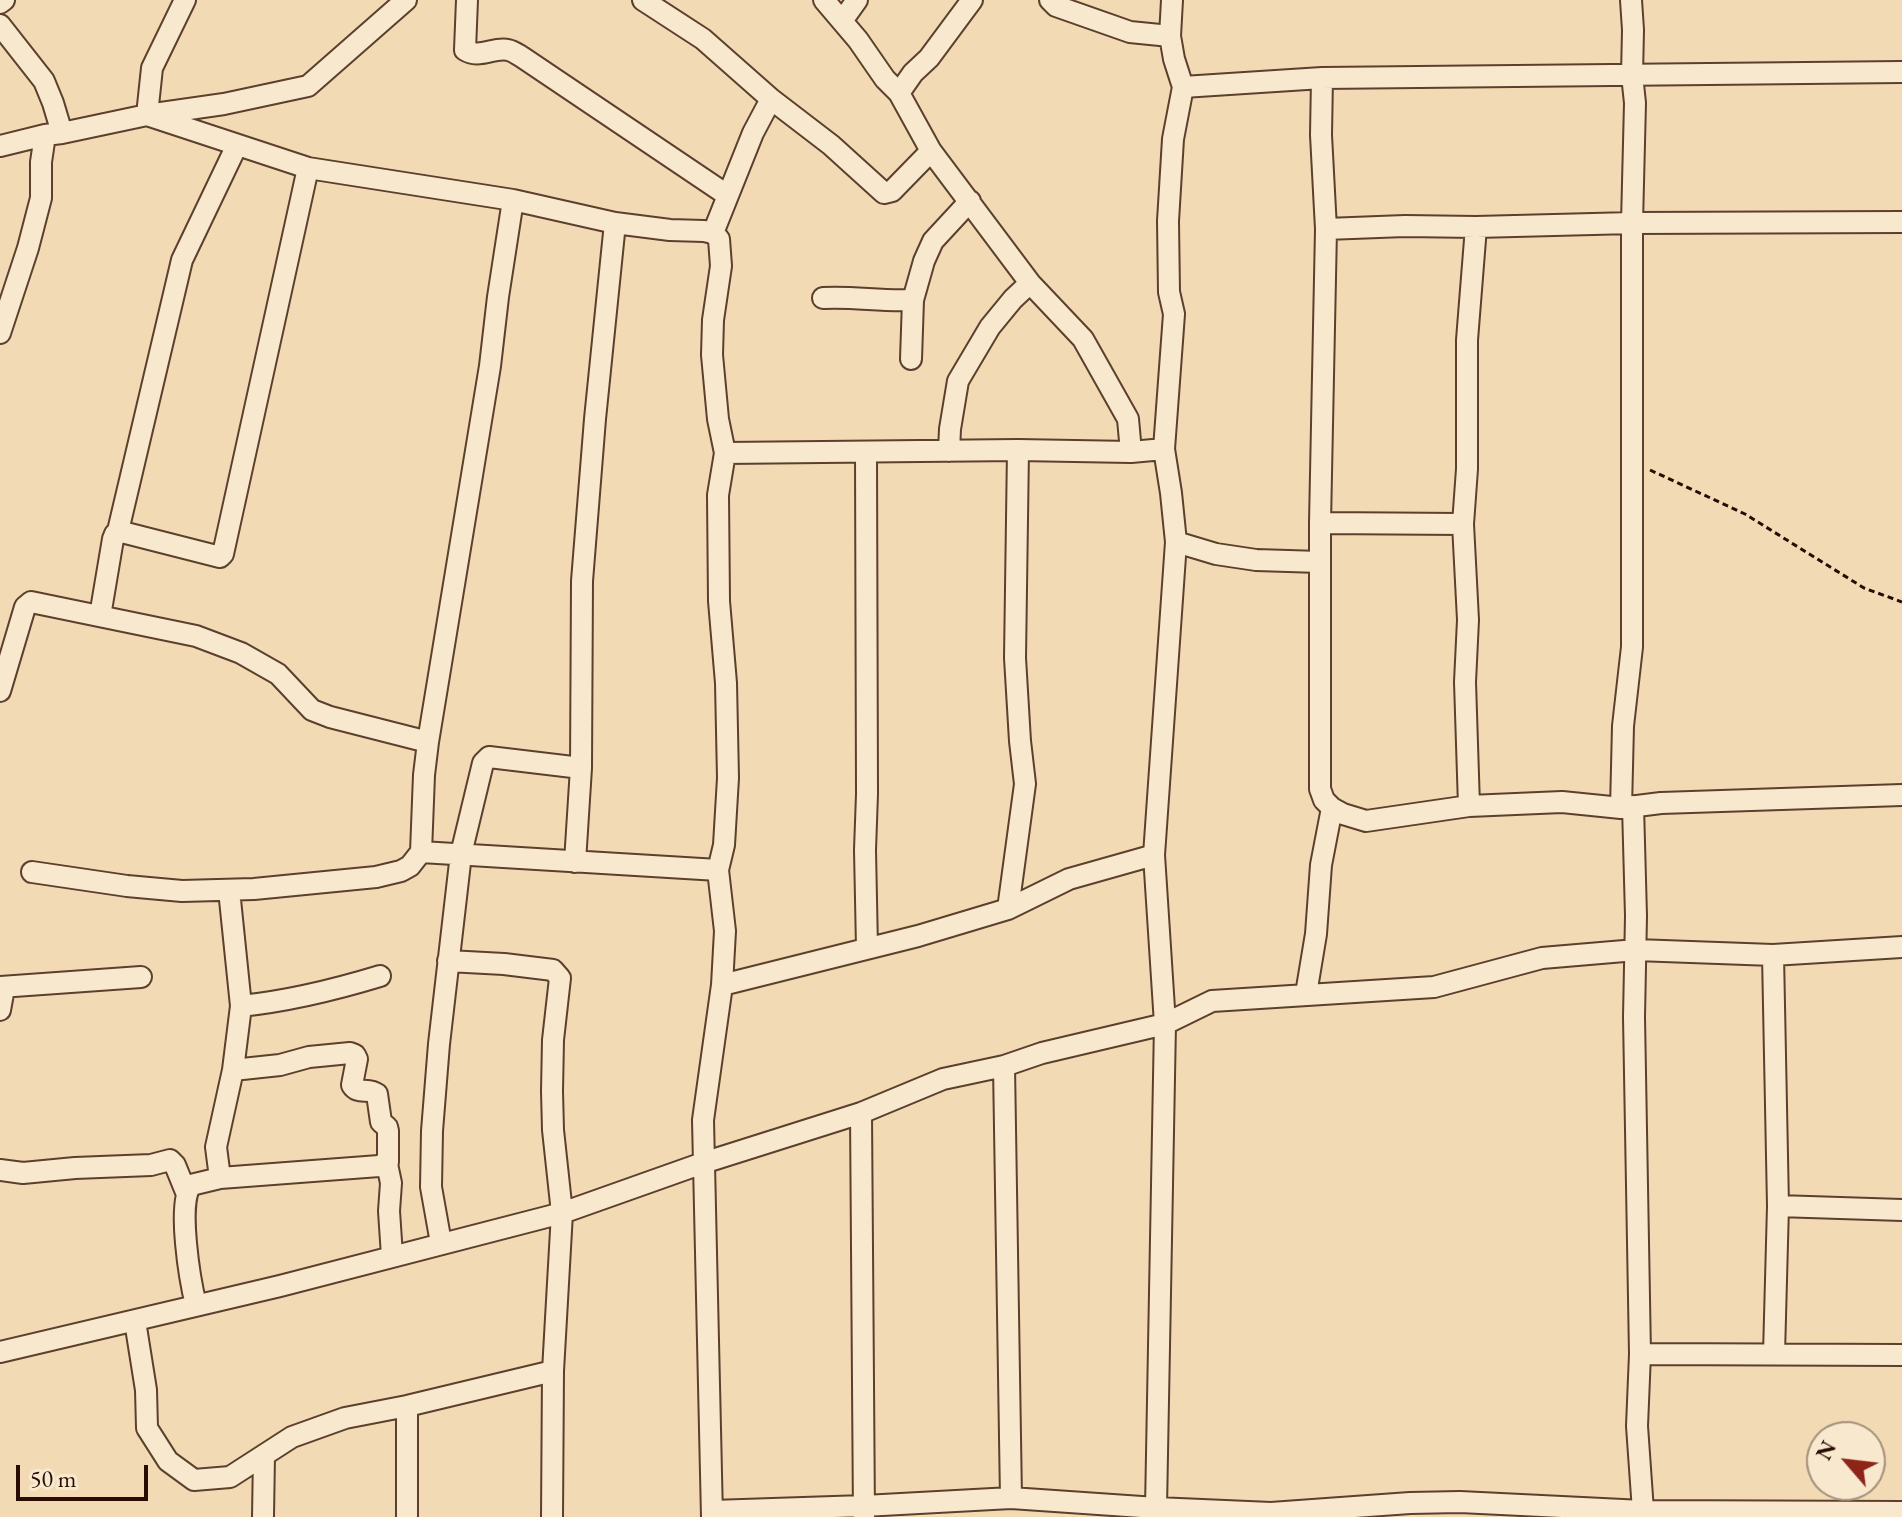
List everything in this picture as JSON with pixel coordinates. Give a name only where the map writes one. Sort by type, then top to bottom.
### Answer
[{"type":"street","points":[[147,115],[152,68],[185,0]]},
{"type":"street","points":[[0,146],[308,86],[406,0]]},
{"type":"street","points":[[467,0],[465,50],[468,53],[508,50],[522,57],[727,195]]},
{"type":"street","points":[[643,0],[703,39],[884,193],[892,191],[931,151]]},
{"type":"street","points":[[824,0],[899,93],[931,151],[1030,283],[1083,339],[1128,419],[1131,452]]},
{"type":"street","points":[[842,21],[857,0]]},
{"type":"street","points":[[1050,0],[1056,6],[1130,32],[1170,36]]},
{"type":"street","points":[[1156,1508],[1165,1024],[1154,855],[1176,542],[1164,449],[1174,314],[1169,292],[1168,221],[1173,139],[1183,87],[1170,36],[1172,0]]},
{"type":"street","points":[[1631,0],[1635,103],[1632,647],[1623,726],[1636,950],[1634,1017],[1640,1354],[1637,1426],[1643,1511]]},
{"type":"street","points":[[899,93],[948,33],[961,3]]},
{"type":"street","points":[[0,25],[44,81],[53,103],[54,134],[41,162],[41,198],[0,333]]},
{"type":"street","points":[[1183,87],[1322,78],[1902,72]]},
{"type":"street","points":[[1322,78],[1321,135],[1326,229],[1320,523],[1320,789],[1324,800],[1343,814],[1366,821],[1469,806],[1562,802],[1627,807],[1661,803],[1902,795]]},
{"type":"street","points":[[713,233],[753,133],[771,99]]},
{"type":"street","points":[[147,115],[308,168],[513,200],[615,223],[704,231],[713,233],[719,239],[721,266],[713,320],[712,355],[718,419],[725,453],[718,495],[719,601],[726,683],[728,778],[724,845],[718,870],[725,931],[722,985],[703,1120],[712,1514],[864,1512],[1011,1498],[1271,1513],[1410,1510],[1460,1502],[1774,1514],[1902,1512]]},
{"type":"street","points":[[100,616],[113,539],[118,531],[182,260],[237,145]]},
{"type":"street","points":[[118,531],[220,557],[223,554],[308,168]]},
{"type":"street","points":[[32,872],[127,886],[182,891],[229,890],[376,877],[410,866],[421,852],[428,742],[490,366],[513,200]]},
{"type":"street","points":[[911,359],[913,300],[924,261],[933,241],[970,201]]},
{"type":"street","points":[[1326,229],[1902,222]]},
{"type":"street","points":[[575,862],[581,768],[582,581],[615,223]]},
{"type":"street","points":[[1469,806],[1465,682],[1468,620],[1463,524],[1467,469],[1467,340],[1476,227]]},
{"type":"street","points":[[949,451],[956,389],[961,374],[990,327],[1030,283]]},
{"type":"street","points":[[823,298],[913,300]]},
{"type":"street","points":[[725,453],[1131,452],[1164,449]]},
{"type":"street","points":[[1008,909],[1025,784],[1015,658],[1018,450]]},
{"type":"street","points":[[866,453],[867,948]]},
{"type":"street","points":[[1320,523],[1463,524]]},
{"type":"street","points":[[1176,542],[1216,554],[1256,560],[1320,562]]},
{"type":"street","points":[[0,691],[25,607],[31,602],[196,636],[241,653],[278,674],[312,710],[428,742]]},
{"type":"street","points":[[441,1243],[431,1187],[439,1044],[461,854],[483,763],[489,757],[581,768]]},
{"type":"street","points":[[1306,994],[1316,934],[1321,865],[1332,808]]},
{"type":"street","points":[[421,852],[718,870]]},
{"type":"street","points":[[722,985],[918,936],[1008,909],[1069,879],[1154,855]]},
{"type":"street","points":[[220,1178],[216,1147],[233,1070],[241,1006],[229,890]]},
{"type":"street","points":[[0,1352],[268,1289],[562,1213],[703,1163],[861,1113],[943,1079],[1165,1024],[1212,1001],[1434,987],[1542,958],[1636,950],[1773,955],[1902,947]]},
{"type":"street","points":[[1773,955],[1778,1206],[1774,1354]]},
{"type":"street","points":[[448,961],[553,970],[560,978],[553,1040],[552,1091],[562,1213],[553,1371],[552,1517]]},
{"type":"street","points":[[241,1006],[310,996],[380,976]]},
{"type":"street","points":[[0,1010],[2,987],[141,977]]},
{"type":"street","points":[[233,1070],[280,1065],[309,1057],[355,1055],[352,1085],[359,1091],[370,1090],[377,1094],[381,1122],[388,1131],[392,1256]]},
{"type":"street","points":[[1004,1066],[1011,1498]]},
{"type":"street","points":[[861,1113],[864,1512]]},
{"type":"street","points":[[0,1170],[23,1173],[151,1165],[170,1160],[186,1192]]},
{"type":"street","points":[[196,1305],[185,1230],[184,1200],[191,1185],[220,1178],[387,1164]]},
{"type":"street","points":[[1778,1206],[1902,1210]]},
{"type":"street","points":[[135,1321],[146,1390],[147,1428],[168,1461],[194,1480],[230,1477],[292,1437],[345,1418],[553,1371]]},
{"type":"street","points":[[1640,1354],[1902,1355]]},
{"type":"street","points":[[407,1406],[407,1517]]},
{"type":"street","points":[[263,1517],[264,1455]]},
{"type":"path","points":[[1632,462],[1745,514],[1864,588],[1902,602]]}]
